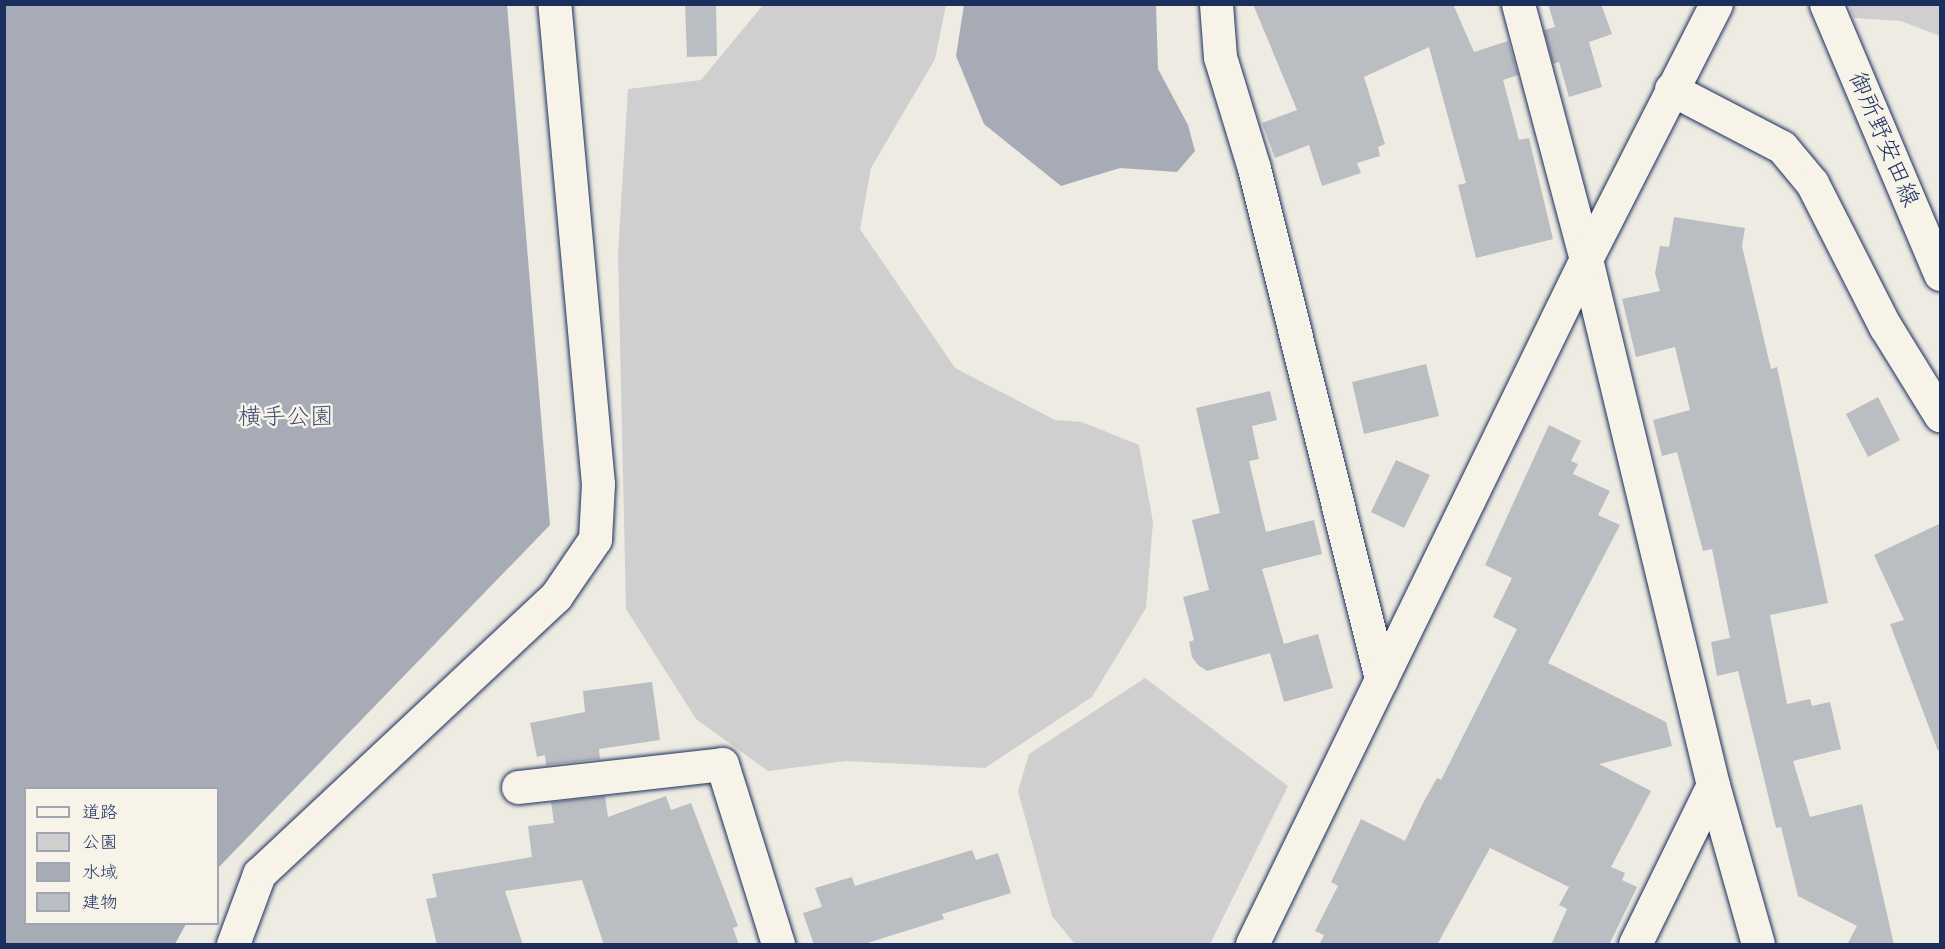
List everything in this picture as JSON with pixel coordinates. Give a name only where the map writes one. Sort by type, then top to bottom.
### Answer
[{"type":"street","points":[[233,945],[259,874],[556,597],[595,539],[598,484],[554,4]]},
{"type":"street","points":[[1216,4],[1220,57],[1254,168],[1381,679]]},
{"type":"street","points":[[1518,4],[1586,259],[1713,785],[1758,945]]},
{"type":"street","points":[[1251,945],[1586,259],[1716,4]]},
{"type":"street","name":"御所野安田線","points":[[1826,4],[1941,274]]},
{"type":"street","points":[[1671,89],[1782,147],[1812,183],[1885,326],[1941,416]]},
{"type":"street","points":[[518,787],[722,764],[778,945]]},
{"type":"street","points":[[1635,945],[1713,785]]},
{"type":"green space","points":[[763,5],[946,5],[935,59],[871,168],[860,229],[955,368],[1055,420],[1082,422],[1139,445],[1153,522],[1146,608],[1092,697],[985,768],[846,761],[768,771],[696,719],[626,609],[618,254],[628,89],[701,80]]},
{"type":"green space","points":[[1849,5],[1940,5],[1940,36],[1901,21],[1854,18]]},
{"type":"green space","points":[[1145,678],[1288,786],[1210,944],[1075,944],[1052,916],[1018,791],[1029,754]]},
{"type":"water","name":"横手公園","points":[[5,4],[507,5],[550,525],[219,867],[219,787],[24,787],[24,925],[185,925],[175,944],[5,944]]},
{"type":"water","points":[[964,5],[1156,5],[1158,69],[1188,125],[1195,151],[1177,172],[1120,168],[1061,186],[984,124],[956,56]]},
{"type":"building","points":[[685,4],[716,4],[717,56],[687,57]]},
{"type":"building","points":[[1253,4],[1453,4],[1474,52],[1508,41],[1518,75],[1503,80],[1519,140],[1529,138],[1553,239],[1476,258],[1458,185],[1466,183],[1429,47],[1364,77],[1385,144],[1378,147],[1380,156],[1357,163],[1361,173],[1322,186],[1309,145],[1275,158],[1262,123],[1297,110]]},
{"type":"building","points":[[1548,4],[1601,4],[1612,34],[1589,42],[1602,87],[1569,97],[1559,62],[1553,64],[1544,30],[1555,27]]},
{"type":"building","points":[[1674,217],[1745,228],[1742,246],[1771,369],[1777,367],[1828,603],[1770,615],[1787,704],[1810,699],[1812,706],[1830,702],[1841,749],[1793,761],[1810,817],[1862,804],[1894,945],[1847,945],[1857,926],[1798,896],[1781,827],[1776,828],[1738,671],[1717,676],[1711,642],[1730,638],[1712,549],[1703,551],[1677,452],[1662,456],[1653,420],[1690,410],[1675,347],[1636,357],[1622,299],[1660,291],[1655,273],[1660,246],[1669,247]]},
{"type":"building","points":[[1426,364],[1439,416],[1364,434],[1352,382]]},
{"type":"building","points":[[1270,391],[1277,420],[1252,426],[1259,459],[1249,461],[1266,532],[1314,520],[1322,554],[1262,569],[1284,644],[1318,634],[1333,688],[1284,702],[1270,653],[1207,671],[1198,665],[1192,657],[1189,642],[1194,640],[1183,597],[1209,590],[1192,520],[1220,513],[1196,408]]},
{"type":"building","points":[[1878,397],[1900,440],[1868,457],[1846,414]]},
{"type":"building","points":[[1549,425],[1581,441],[1571,461],[1578,464],[1573,474],[1610,491],[1598,515],[1620,525],[1548,663],[1666,722],[1672,746],[1599,764],[1651,791],[1611,867],[1625,873],[1622,880],[1637,887],[1609,945],[1551,945],[1567,909],[1559,905],[1569,887],[1490,848],[1437,945],[1319,945],[1324,935],[1315,931],[1338,886],[1331,882],[1361,819],[1405,841],[1437,778],[1441,780],[1517,629],[1493,617],[1512,578],[1485,565]]},
{"type":"building","points":[[1396,460],[1430,475],[1404,528],[1371,512]]},
{"type":"building","points":[[1941,523],[1941,750],[1938,751],[1890,624],[1904,620],[1874,555]]},
{"type":"building","points":[[652,682],[660,740],[599,749],[600,759],[546,765],[545,755],[537,757],[530,723],[585,712],[583,691]]},
{"type":"building","points":[[605,796],[608,817],[666,796],[671,810],[691,803],[738,926],[733,928],[739,945],[604,945],[582,880],[505,891],[523,945],[437,945],[426,899],[437,897],[432,874],[532,857],[528,826],[554,823],[551,802]]},
{"type":"building","points":[[972,850],[976,860],[998,853],[1011,893],[942,914],[944,919],[861,945],[814,945],[803,913],[822,907],[815,888],[852,877],[855,886]]}]
